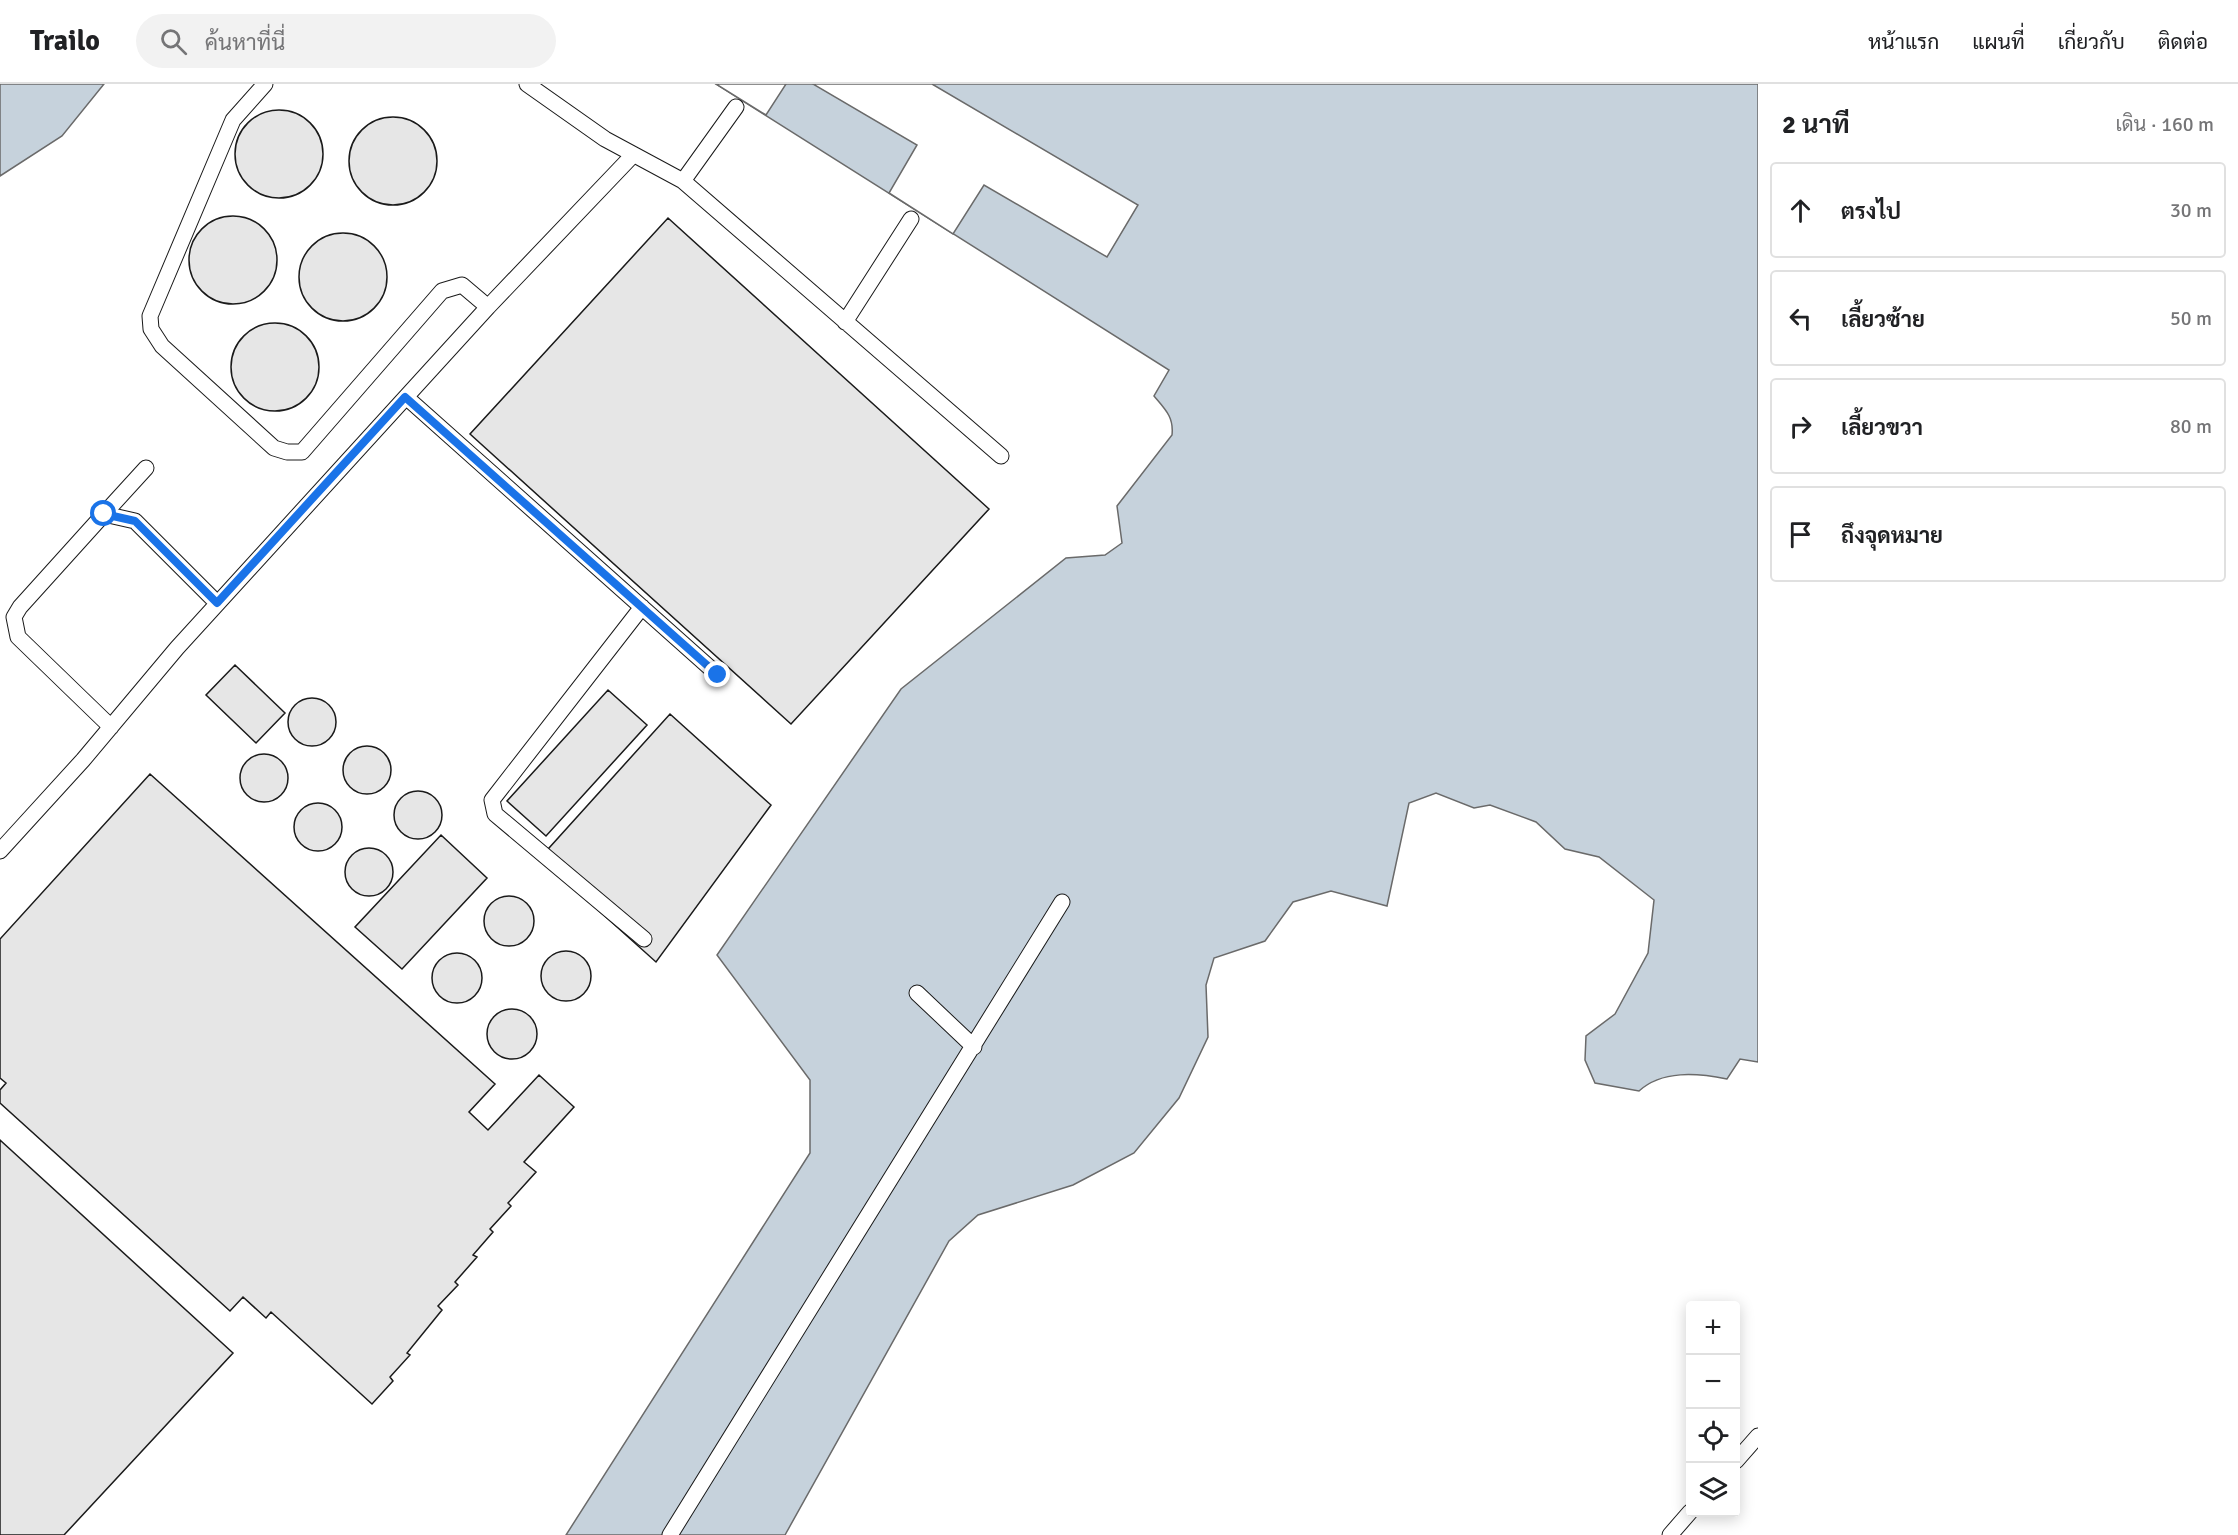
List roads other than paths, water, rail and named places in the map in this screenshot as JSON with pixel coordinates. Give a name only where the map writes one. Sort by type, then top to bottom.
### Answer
[{"type":"lane","points":[[264,84],[233,120],[150,316],[151,329],[162,346],[274,448],[286,452],[302,452],[442,291],[462,285],[488,307]]},
{"type":"lane","points":[[527,84],[605,139],[684,181],[1001,456]]},
{"type":"lane","points":[[684,181],[736,107]]},
{"type":"lane","points":[[0,851],[111,727],[217,603],[488,307],[633,155]]},
{"type":"lane","points":[[845,322],[911,219]]},
{"type":"lane","points":[[405,397],[718,675]]},
{"type":"lane","points":[[111,727],[18,637],[14,617],[20,607],[146,468]]},
{"type":"lane","points":[[104,514],[135,521],[217,603]]},
{"type":"lane","points":[[642,607],[492,800],[495,814],[644,939]]},
{"type":"lane","points":[[670,1535],[1062,902]]},
{"type":"lane","points":[[917,993],[974,1047]]},
{"type":"lane","points":[[1740,1456],[1758,1436]]},
{"type":"lane","points":[[1670,1535],[1686,1517]]}]
